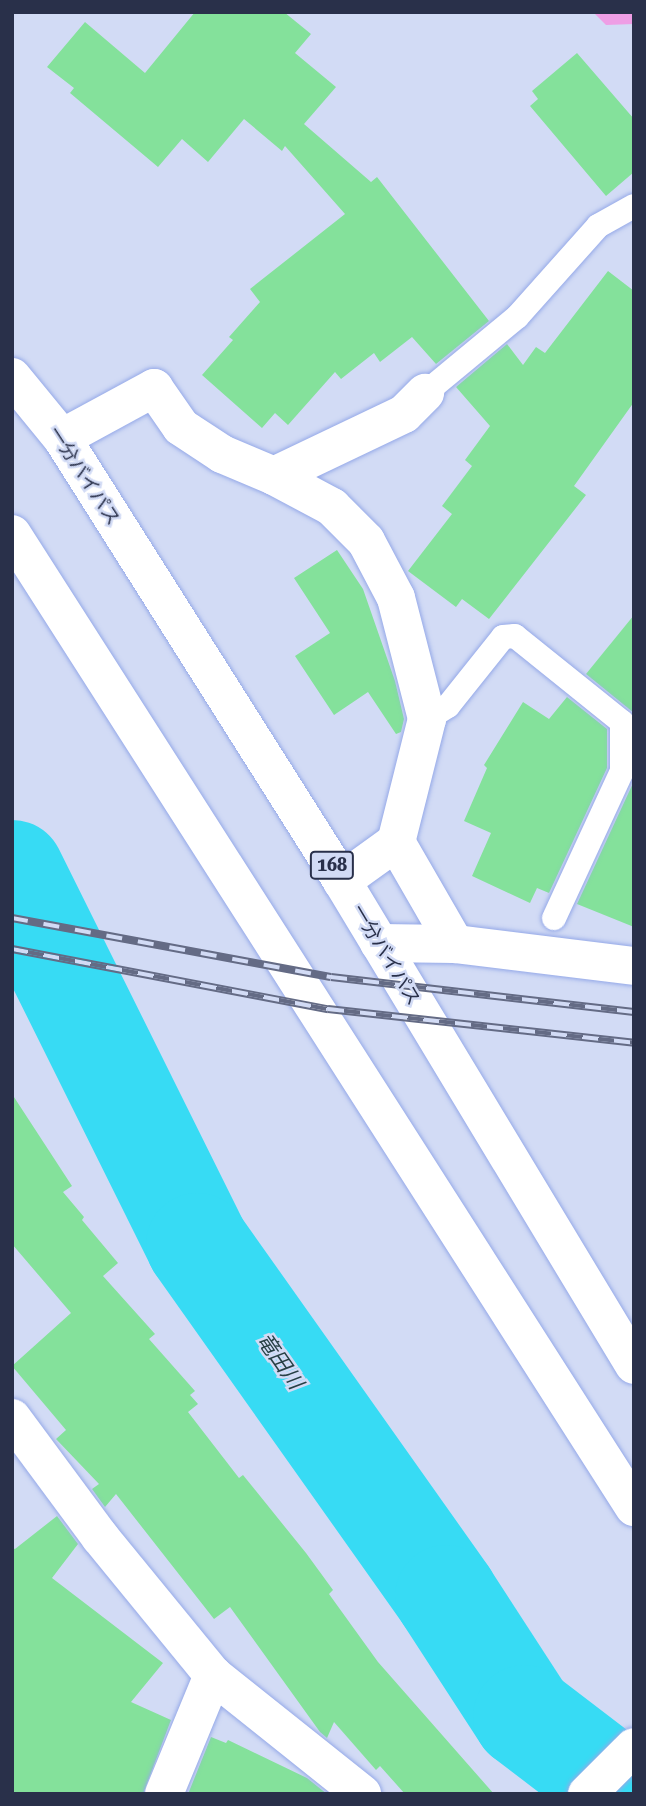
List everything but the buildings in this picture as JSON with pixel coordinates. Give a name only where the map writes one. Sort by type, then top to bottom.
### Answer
[{"type":"main road","name":"一分バイパス","points":[[12,377],[62,438],[342,881],[634,1365]]},
{"type":"main road","points":[[62,438],[154,388],[181,426],[222,454],[274,476],[332,507],[366,541],[396,597],[427,719],[396,842],[342,881]]},
{"type":"main road","points":[[274,476],[404,414],[425,393]]},
{"type":"main road","points":[[12,534],[634,1507]]},
{"type":"main road","points":[[396,842],[455,944]]},
{"type":"main road","points":[[379,943],[455,944],[634,966]]},
{"type":"main road","points":[[12,1418],[100,1537],[213,1675],[362,1794]]},
{"type":"main road","points":[[164,1794],[213,1675]]},
{"type":"main road","points":[[587,1794],[634,1747]]},
{"type":"lane","points":[[425,393],[517,317],[598,226],[634,206]]},
{"type":"lane","points":[[427,719],[448,706],[503,637],[515,636],[622,722],[622,771],[554,918]]},
{"type":"shaded area","points":[[593,12],[634,12],[634,24],[606,25]]},
{"type":"waterway","name":"竜田川","points":[[12,871],[197,1244],[446,1596],[524,1716],[626,1794]]},
{"type":"railway","points":[[12,918],[331,977],[634,1012]]},
{"type":"railway","points":[[12,949],[328,1009],[634,1043]]}]
